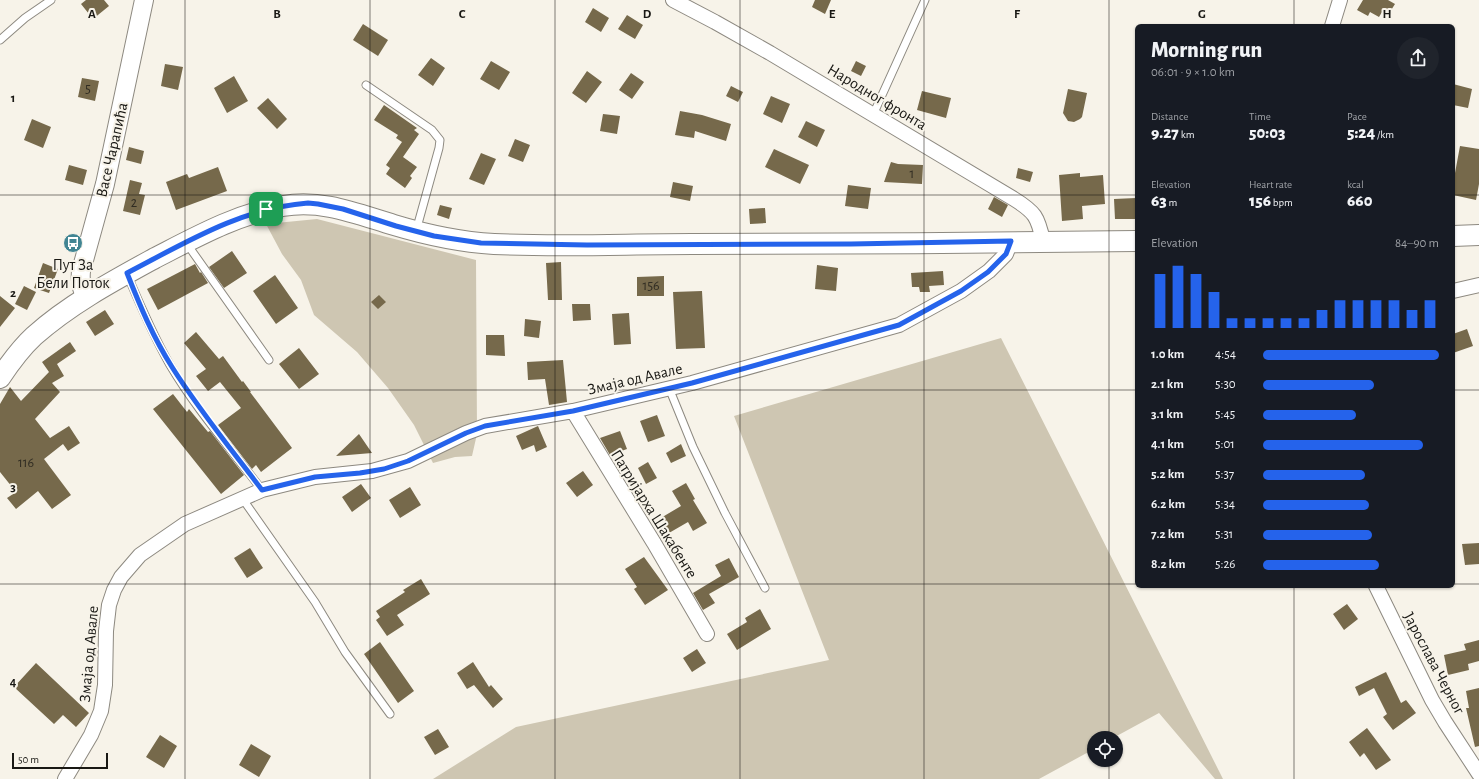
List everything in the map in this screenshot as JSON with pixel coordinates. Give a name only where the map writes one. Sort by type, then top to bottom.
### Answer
[{"type":"main road","points":[[0,378],[31,339],[54,320],[127,273],[222,225],[256,212],[283,206],[308,203],[318,204],[343,209],[416,231],[452,239],[481,243],[517,245],[1135,241]]},
{"type":"main road","points":[[1455,236],[1479,235]]},
{"type":"street","name":"Васе Чарапића","points":[[86,298],[80,280],[84,255],[105,184],[144,0]]},
{"type":"street","name":"Народног фронта","points":[[673,0],[722,26],[1029,209],[1033,213],[1040,227],[1043,241]]},
{"type":"street","points":[[1333,24],[1340,0]]},
{"type":"street","name":"Змаја од Авале","points":[[65,779],[91,735],[101,711],[105,685],[106,631],[109,605],[114,590],[121,577],[140,555],[185,524],[262,490],[315,477],[360,473],[384,469],[408,461],[466,433],[485,426],[573,411],[692,383],[899,325],[961,291],[988,272],[1006,254],[1011,241]]},
{"type":"street","points":[[1455,290],[1479,284]]},
{"type":"street","name":"Патријарха Шакабенте","points":[[573,411],[654,543],[707,634]]},
{"type":"street","name":"Јарослава Черног","points":[[1377,588],[1432,700],[1479,774]]},
{"type":"lane","points":[[0,40],[25,18],[51,0]]},
{"type":"lane","points":[[873,115],[925,0]]},
{"type":"lane","points":[[366,85],[432,130],[440,140],[416,231]]},
{"type":"lane","points":[[186,242],[269,360]]},
{"type":"lane","points":[[127,273],[143,313],[171,366],[197,406],[262,490]]},
{"type":"lane","points":[[669,388],[693,447],[725,513],[765,588]]},
{"type":"lane","points":[[242,498],[315,602],[345,652],[390,714]]},
{"type":"shaded area","points":[[317,219],[476,260],[477,434],[472,456],[455,457],[433,463],[414,425],[388,388],[357,352],[314,315],[301,280],[282,254],[266,224]]},
{"type":"shaded area","points":[[1001,338],[1223,779],[1215,779],[1159,713],[1123,733],[1123,731],[1087,731],[1087,753],[1039,779],[433,779],[516,727],[829,660],[734,416]]},
{"type":"building","points":[[86,0],[104,0],[109,6],[93,19],[81,4]]},
{"type":"building","points":[[815,0],[831,0],[825,14],[812,7]]},
{"type":"building","points":[[1363,0],[1388,0],[1395,4],[1388,15],[1382,12],[1379,17],[1370,12],[1368,16],[1357,10]]},
{"type":"building","points":[[593,8],[609,18],[601,32],[585,22]]},
{"type":"building","points":[[627,15],[643,25],[635,39],[618,29]]},
{"type":"building","points":[[363,24],[388,40],[378,56],[353,40]]},
{"type":"building","points":[[431,58],[445,68],[433,86],[418,75]]},
{"type":"building","points":[[491,61],[510,72],[499,90],[480,79]]},
{"type":"building","points":[[856,61],[866,66],[861,76],[851,71]]},
{"type":"building","points":[[165,64],[183,67],[178,90],[161,86]]},
{"type":"building","points":[[587,71],[602,82],[586,103],[572,93]]},
{"type":"building","points":[[631,73],[644,82],[632,99],[619,90]]},
{"type":"building","points":[[234,76],[248,101],[227,113],[214,88]]},
{"type":"building","points":[[82,78],[99,81],[95,101],[78,97]]},
{"type":"building","points":[[1455,85],[1472,89],[1468,108],[1455,105]]},
{"type":"building","points":[[731,86],[743,92],[738,102],[726,96]]},
{"type":"building","points":[[1068,89],[1087,93],[1082,117],[1074,122],[1068,121],[1063,113]]},
{"type":"building","points":[[922,91],[951,98],[946,118],[917,110]]},
{"type":"building","points":[[771,96],[790,104],[782,123],[763,114]]},
{"type":"building","points":[[268,98],[287,119],[277,129],[257,108]]},
{"type":"building","points":[[384,105],[417,128],[414,130],[419,134],[403,157],[417,167],[410,176],[412,178],[405,188],[386,174],[390,168],[386,165],[402,142],[396,138],[398,135],[374,120]]},
{"type":"building","points":[[680,111],[702,115],[731,124],[726,141],[695,131],[694,138],[675,135]]},
{"type":"building","points":[[603,114],[620,116],[617,134],[600,131]]},
{"type":"building","points":[[32,119],[51,127],[43,148],[24,140]]},
{"type":"building","points":[[806,121],[825,130],[817,147],[798,137]]},
{"type":"building","points":[[515,139],[530,145],[523,162],[508,156]]},
{"type":"building","points":[[1460,146],[1479,149],[1479,184],[1476,200],[1455,195],[1455,173]]},
{"type":"building","points":[[129,147],[144,151],[141,164],[126,160]]},
{"type":"building","points":[[774,149],[809,165],[800,184],[765,167]]},
{"type":"building","points":[[481,153],[496,159],[484,185],[469,179]]},
{"type":"building","points":[[891,162],[898,164],[923,165],[922,184],[884,182]]},
{"type":"building","points":[[69,165],[87,170],[83,185],[65,180]]},
{"type":"building","points":[[218,167],[227,191],[176,210],[166,182],[187,174],[189,178]]},
{"type":"building","points":[[1018,168],[1033,172],[1030,182],[1016,178]]},
{"type":"building","points":[[1080,173],[1080,177],[1103,175],[1105,204],[1082,206],[1083,219],[1062,221],[1059,175]]},
{"type":"building","points":[[130,180],[142,183],[139,194],[145,195],[140,215],[123,211]]},
{"type":"building","points":[[673,182],[693,186],[690,201],[670,197]]},
{"type":"building","points":[[848,185],[871,188],[868,209],[845,206]]},
{"type":"building","points":[[994,197],[1008,205],[1002,217],[988,209]]},
{"type":"building","points":[[1135,198],[1135,219],[1115,219],[1114,199]]},
{"type":"building","points":[[440,205],[452,208],[449,219],[437,215]]},
{"type":"building","points":[[765,208],[766,223],[750,224],[749,209]]},
{"type":"building","points":[[232,251],[247,273],[224,288],[209,267]]},
{"type":"building","points":[[561,262],[562,300],[548,300],[546,263]]},
{"type":"building","points":[[43,263],[58,269],[49,293],[34,288]]},
{"type":"building","points":[[195,264],[208,283],[158,310],[147,289]]},
{"type":"building","points":[[817,265],[838,268],[836,291],[815,289]]},
{"type":"building","points":[[943,271],[944,285],[929,286],[930,292],[920,292],[919,287],[912,287],[911,273]]},
{"type":"building","points":[[275,275],[298,308],[276,324],[253,291]]},
{"type":"building","points":[[664,276],[664,296],[637,296],[637,277]]},
{"type":"building","points":[[24,286],[36,292],[27,310],[15,304]]},
{"type":"building","points":[[702,291],[705,348],[676,349],[673,292]]},
{"type":"building","points":[[379,295],[386,302],[378,309],[371,302]]},
{"type":"building","points":[[0,296],[15,308],[0,327]]},
{"type":"building","points":[[572,304],[590,304],[591,320],[573,321]]},
{"type":"building","points":[[105,310],[114,324],[95,336],[86,322]]},
{"type":"building","points":[[629,313],[631,344],[614,345],[612,314]]},
{"type":"building","points":[[525,319],[541,321],[539,338],[524,336]]},
{"type":"building","points":[[1467,329],[1473,346],[1455,352],[1455,333]]},
{"type":"building","points":[[196,332],[219,359],[223,356],[292,448],[261,472],[256,465],[252,469],[218,425],[241,408],[220,382],[208,391],[196,376],[206,369],[184,343]]},
{"type":"building","points":[[486,335],[504,335],[505,356],[486,355]]},
{"type":"building","points":[[70,342],[76,351],[57,364],[64,376],[52,383],[60,392],[35,419],[50,438],[69,426],[80,443],[68,451],[63,444],[44,459],[71,495],[52,509],[38,491],[16,509],[7,498],[16,492],[0,472],[0,404],[10,387],[21,401],[49,372],[42,362]]},
{"type":"building","points":[[299,348],[319,374],[299,389],[279,364]]},
{"type":"building","points":[[563,360],[567,402],[549,405],[545,379],[528,380],[527,362]]},
{"type":"building","points":[[173,394],[187,412],[189,409],[208,432],[210,431],[244,475],[221,494],[153,409]]},
{"type":"building","points":[[657,415],[665,436],[648,442],[640,421]]},
{"type":"building","points":[[538,426],[547,447],[536,452],[534,445],[522,450],[516,436]]},
{"type":"building","points":[[620,431],[627,449],[610,455],[600,438]]},
{"type":"building","points":[[359,434],[372,453],[336,456]]},
{"type":"building","points":[[681,444],[686,456],[671,463],[666,453]]},
{"type":"building","points":[[648,462],[657,478],[646,484],[638,468]]},
{"type":"building","points":[[583,471],[593,485],[577,497],[566,483]]},
{"type":"building","points":[[686,483],[695,499],[693,500],[707,523],[693,531],[688,522],[662,537],[654,522],[681,506],[672,491]]},
{"type":"building","points":[[361,484],[371,498],[352,512],[342,497]]},
{"type":"building","points":[[410,487],[421,505],[400,518],[389,500]]},
{"type":"building","points":[[1479,543],[1479,564],[1465,565],[1462,544]]},
{"type":"building","points":[[250,548],[263,568],[247,578],[234,558]]},
{"type":"building","points":[[644,557],[668,590],[645,605],[634,589],[637,587],[625,569]]},
{"type":"building","points":[[729,558],[739,577],[709,594],[715,603],[703,610],[693,593],[721,576],[715,565]]},
{"type":"building","points":[[421,579],[430,594],[397,615],[404,625],[387,636],[376,620],[380,617],[376,611],[405,592],[403,590]]},
{"type":"building","points":[[1347,604],[1358,619],[1344,630],[1333,614]]},
{"type":"building","points":[[760,609],[771,629],[737,650],[727,634],[747,622],[745,618]]},
{"type":"building","points":[[1479,640],[1479,661],[1468,664],[1469,670],[1448,675],[1444,655],[1466,650],[1464,644]]},
{"type":"building","points":[[380,642],[414,691],[398,703],[364,654]]},
{"type":"building","points":[[697,649],[706,663],[692,672],[683,658]]},
{"type":"building","points":[[473,662],[489,687],[491,685],[503,699],[493,708],[474,685],[467,689],[457,673]]},
{"type":"building","points":[[36,663],[89,713],[76,727],[63,715],[54,724],[14,687]]},
{"type":"building","points":[[1386,672],[1401,703],[1406,700],[1416,713],[1393,730],[1383,717],[1387,714],[1374,688],[1359,696],[1355,687]]},
{"type":"building","points":[[1479,688],[1479,746],[1475,747],[1466,708],[1469,708],[1466,691]]},
{"type":"building","points":[[1367,728],[1391,760],[1376,770],[1364,753],[1360,757],[1349,742]]},
{"type":"building","points":[[438,729],[449,747],[435,755],[424,737]]},
{"type":"building","points":[[160,735],[177,746],[164,768],[146,757]]},
{"type":"building","points":[[251,744],[271,756],[259,777],[239,765]]},
{"type":"place","name":"Пут За Бели Поток","points":[[73,243]]},
{"type":"route","points":[[308,203],[318,204],[343,209],[396,226],[434,236],[481,243],[500,244],[851,244],[1011,241],[1010,248],[1006,254],[988,272],[961,291],[899,325],[692,383],[573,411],[485,426],[466,433],[408,461],[384,469],[343,475],[315,477],[262,490],[197,406],[171,366],[143,313],[127,273],[222,225],[266,209],[308,203]]}]
